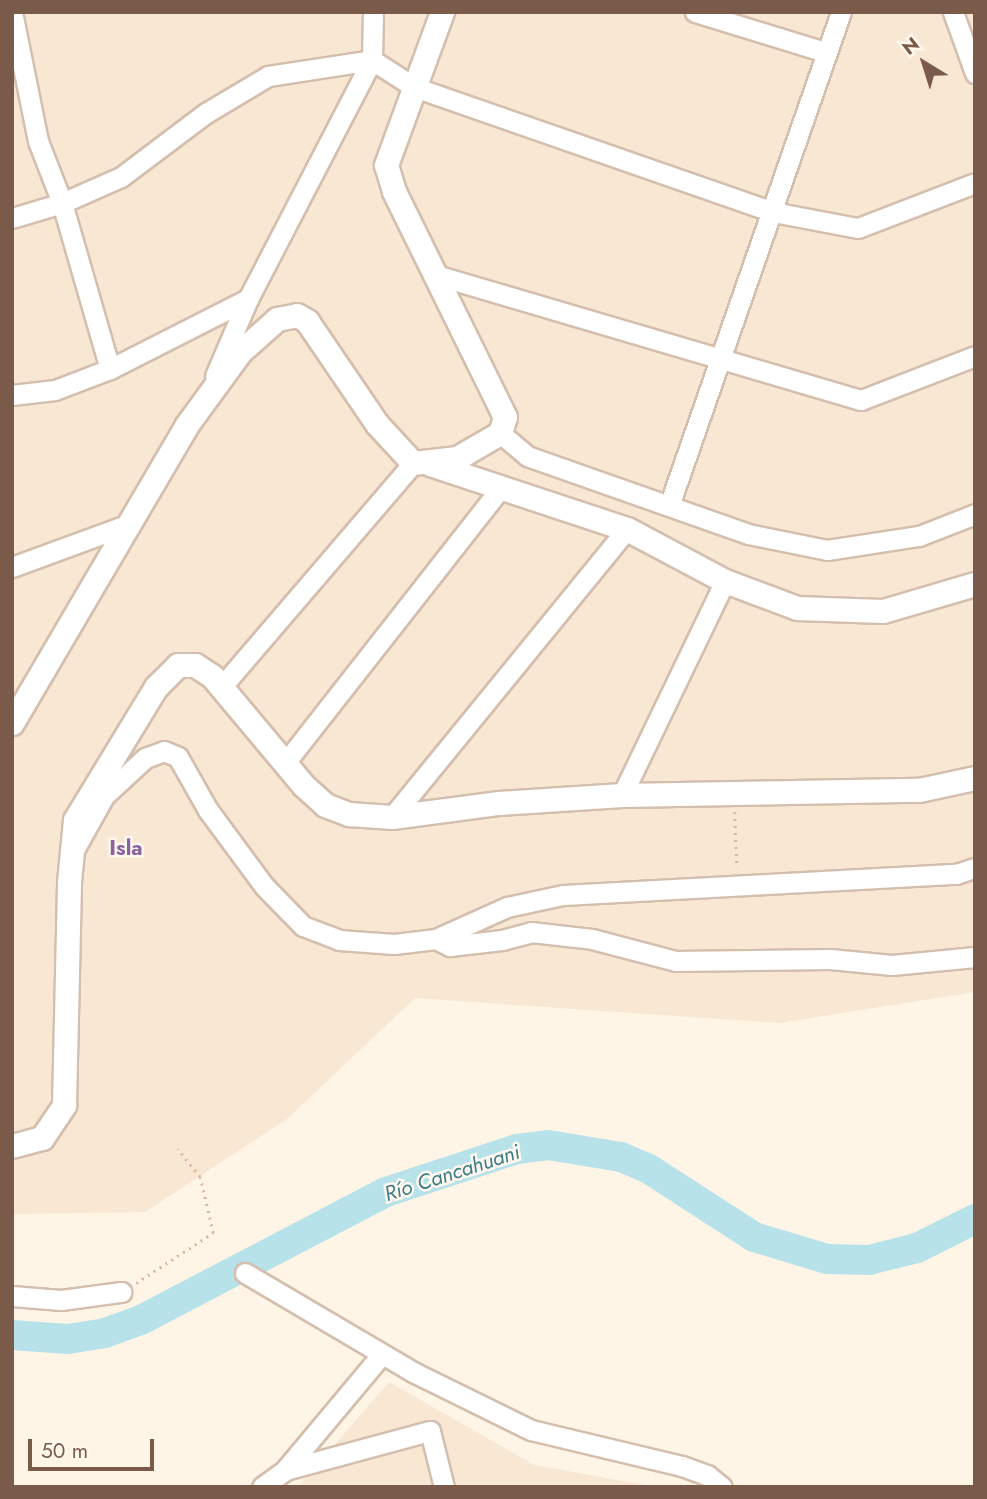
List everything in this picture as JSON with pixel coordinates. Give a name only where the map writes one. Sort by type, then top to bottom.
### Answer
[{"type":"street","points":[[12,12],[38,141],[62,203],[110,369]]},
{"type":"street","points":[[12,723],[210,388],[248,299],[372,60],[373,12]]},
{"type":"street","points":[[223,685],[421,463],[457,458],[500,433],[505,416],[386,165],[442,12]]},
{"type":"street","points":[[695,12],[825,52]]},
{"type":"street","points":[[670,503],[841,12]]},
{"type":"street","points":[[953,12],[975,73]]},
{"type":"street","points":[[12,218],[62,203],[121,177],[206,113],[268,76],[372,60],[414,87],[773,212],[858,228],[975,183]]},
{"type":"street","points":[[436,275],[861,400],[975,356]]},
{"type":"street","points":[[12,395],[55,390],[110,369],[248,299]]},
{"type":"street","points":[[210,388],[268,325],[284,316],[297,315],[307,321],[393,445],[421,463],[502,486],[627,529],[725,581],[777,603],[834,612],[901,608],[975,584]]},
{"type":"street","points":[[500,433],[527,456],[670,503],[748,534],[827,550],[919,536],[975,514]]},
{"type":"street","points":[[285,763],[502,486]]},
{"type":"street","points":[[12,566],[129,524]]},
{"type":"street","points":[[392,817],[627,529]]},
{"type":"street","points":[[621,795],[725,581]]},
{"type":"street","points":[[12,1146],[42,1138],[58,1120],[64,1105],[72,853],[79,810],[165,674],[186,664],[203,669],[223,685],[285,763],[325,805],[349,814],[392,817],[499,803],[621,795],[940,789],[975,778]]},
{"type":"street","points":[[72,853],[104,796],[145,758],[164,751],[178,757],[208,810],[264,886],[303,926],[339,940],[394,944],[436,939],[508,906],[563,895],[956,874],[975,868]]},
{"type":"street","points":[[436,939],[450,946],[502,940],[531,932],[592,939],[676,961],[830,959],[892,965],[975,957]]},
{"type":"street","points":[[245,1273],[382,1354],[531,1430],[682,1466],[707,1475],[722,1487]]},
{"type":"street","points":[[12,1296],[61,1300],[121,1292]]},
{"type":"street","points":[[287,1478],[382,1354]]},
{"type":"street","points":[[262,1487],[430,1431],[444,1487]]},
{"type":"path","points":[[734,794],[737,886]]},
{"type":"path","points":[[121,1292],[214,1233],[200,1177],[177,1149]]},
{"type":"shaded area","points":[[12,12],[975,12],[975,992],[779,1023],[415,998],[287,1119],[145,1212],[12,1214]]},
{"type":"shaded area","points":[[389,1382],[534,1465],[645,1485],[298,1487]]},
{"type":"waterway","name":"Río Cancahuani","points":[[12,1335],[68,1339],[105,1333],[141,1320],[386,1192],[517,1149],[548,1145],[621,1157],[649,1169],[754,1237],[827,1259],[869,1260],[917,1248],[975,1219]]},
{"type":"district","name":"Isla","points":[[126,848]]}]
